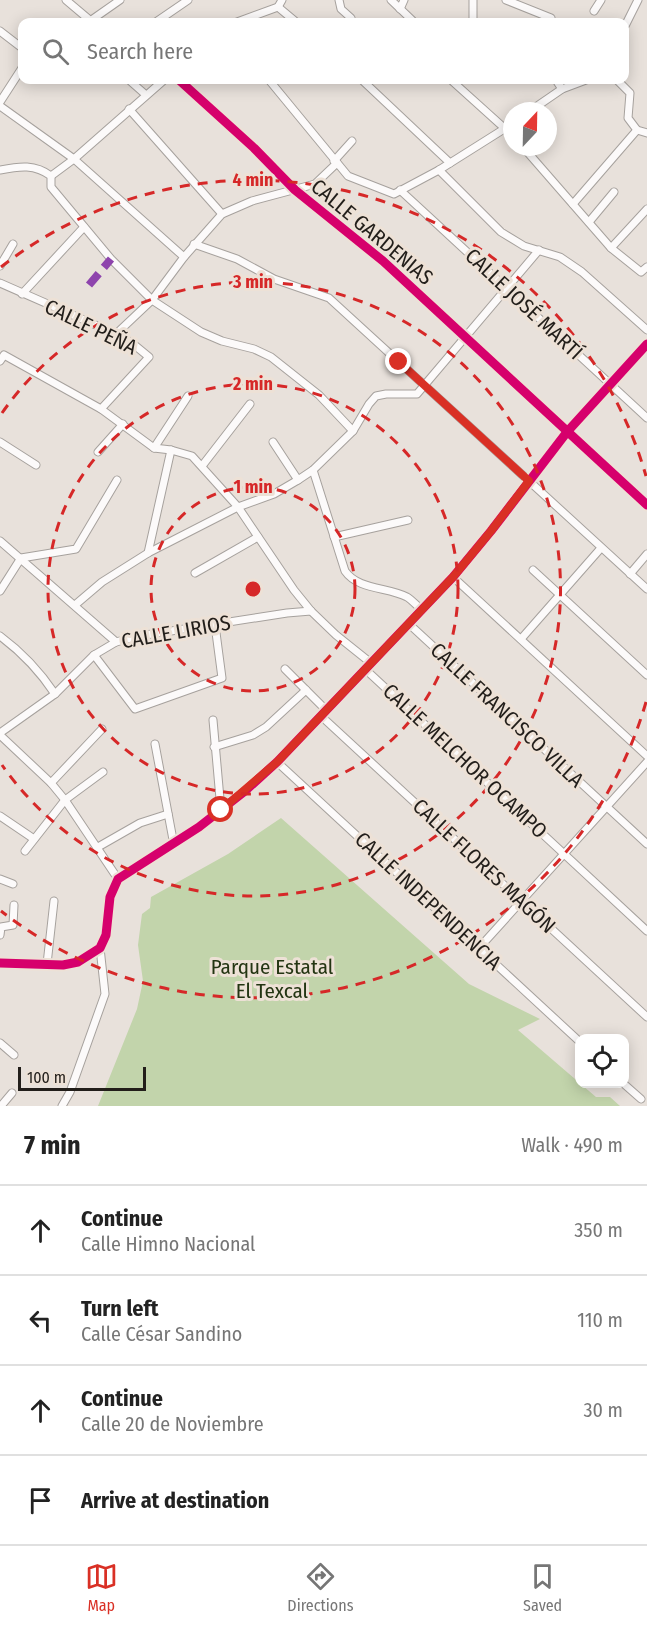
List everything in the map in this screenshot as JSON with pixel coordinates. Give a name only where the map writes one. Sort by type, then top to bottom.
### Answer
[{"type":"street","points":[[66,0],[86,18]]},
{"type":"street","points":[[96,18],[120,0]]},
{"type":"street","points":[[162,18],[188,0]]},
{"type":"street","points":[[339,0],[341,9],[351,18]]},
{"type":"street","points":[[391,0],[410,18]]},
{"type":"street","points":[[400,9],[404,0]]},
{"type":"street","points":[[473,0],[473,18]]},
{"type":"street","points":[[506,0],[551,18]]},
{"type":"street","points":[[594,11],[601,0]]},
{"type":"street","points":[[629,18],[638,0]]},
{"type":"street","points":[[246,18],[280,3],[293,18]]},
{"type":"street","points":[[0,31],[18,45]]},
{"type":"street","points":[[18,75],[0,104],[74,159],[184,257]]},
{"type":"street","points":[[134,84],[146,95]]},
{"type":"street","points":[[51,176],[74,159],[159,84]]},
{"type":"street","name":"CALLE GARDENIAS","points":[[183,84],[254,148],[295,190],[383,261],[647,504]]},
{"type":"street","points":[[272,84],[348,176],[397,192],[439,170],[503,130]]},
{"type":"street","points":[[368,84],[450,163]]},
{"type":"street","points":[[456,84],[503,121]]},
{"type":"street","points":[[559,84],[562,89]]},
{"type":"street","points":[[544,102],[562,89],[575,84]]},
{"type":"street","points":[[621,84],[630,93],[628,118],[637,130],[647,133]]},
{"type":"street","points":[[129,109],[222,214]]},
{"type":"street","points":[[573,204],[637,130]]},
{"type":"street","points":[[116,334],[152,300],[194,244],[222,214],[252,201],[315,184],[352,141]]},
{"type":"street","points":[[531,156],[611,248],[641,272],[647,267]]},
{"type":"street","points":[[0,163],[4,169],[29,166],[41,168],[51,176]]},
{"type":"street","points":[[439,170],[501,232],[524,246],[560,257],[582,272],[647,330]]},
{"type":"street","points":[[51,176],[51,187],[111,259],[152,300],[201,332],[272,357],[319,395],[353,431]]},
{"type":"street","name":"CALLE JOSÉ MARTÍ","points":[[397,192],[507,289],[647,418]]},
{"type":"street","points":[[589,222],[614,192]]},
{"type":"street","points":[[611,248],[647,209]]},
{"type":"street","points":[[22,294],[84,227]]},
{"type":"street","points":[[0,266],[13,244]]},
{"type":"street","points":[[194,244],[237,259],[274,279],[329,298],[647,589]]},
{"type":"street","points":[[75,605],[102,582],[148,553],[238,507],[274,494],[313,470],[353,431],[376,396],[417,394],[539,250]]},
{"type":"street","name":"CALLE PEÑA","points":[[0,283],[116,334],[149,357],[101,409]]},
{"type":"street","points":[[62,1106],[70,1092],[105,994],[100,948],[106,935],[110,897],[118,879],[174,845],[221,810],[277,762],[453,577],[567,432],[647,344]]},
{"type":"street","points":[[0,361],[4,355],[101,409],[154,448],[192,456],[238,507],[311,611],[371,663]]},
{"type":"street","points":[[154,448],[188,396]]},
{"type":"street","points":[[202,466],[250,404]]},
{"type":"street","points":[[98,452],[123,424]]},
{"type":"street","points":[[0,442],[36,465]]},
{"type":"street","points":[[273,442],[298,480]]},
{"type":"street","points":[[148,553],[171,450]]},
{"type":"street","points":[[313,470],[345,571],[350,578],[406,597],[422,610]]},
{"type":"street","points":[[0,591],[21,558],[76,549],[117,480]]},
{"type":"street","points":[[334,537],[408,520]]},
{"type":"street","points":[[195,573],[258,537]]},
{"type":"street","points":[[0,541],[116,642]]},
{"type":"street","points":[[521,639],[601,548]]},
{"type":"street","points":[[630,574],[647,554]]},
{"type":"street","points":[[533,570],[647,675]]},
{"type":"street","points":[[453,577],[647,756]]},
{"type":"street","name":"CALLE LIRIOS","points":[[0,734],[55,694],[94,656],[116,642],[139,636],[311,611]]},
{"type":"street","name":"CALLE FRANCISCO VILLA","points":[[409,624],[647,844]]},
{"type":"street","points":[[94,656],[135,709],[222,678],[215,625]]},
{"type":"street","points":[[0,636],[39,670],[55,694]]},
{"type":"street","name":"CALLE FLORES MAGÓN","points":[[285,669],[306,690],[323,713],[623,997],[647,1017]]},
{"type":"street","name":"CALLE MELCHOR OCAMPO","points":[[365,669],[647,931]]},
{"type":"street","points":[[214,747],[253,735],[266,727],[306,690]]},
{"type":"street","points":[[213,720],[221,810]]},
{"type":"street","points":[[51,783],[102,729]]},
{"type":"street","points":[[0,734],[51,783],[65,800],[118,879]]},
{"type":"street","points":[[155,744],[174,845]]},
{"type":"street","name":"CALLE INDEPENDENCIA","points":[[277,762],[575,1038]]},
{"type":"street","points":[[479,948],[647,762]]},
{"type":"street","points":[[25,851],[65,800],[103,772]]},
{"type":"street","points":[[98,847],[140,823],[168,814]]},
{"type":"street","points":[[0,816],[34,838]]},
{"type":"street","points":[[0,879],[13,884]]},
{"type":"street","points":[[47,964],[54,901]]},
{"type":"street","points":[[0,935],[1,927],[13,925],[14,905]]},
{"type":"street","points":[[0,963],[63,965],[78,962],[100,948]]},
{"type":"street","points":[[0,1043],[14,1055]]},
{"type":"street","points":[[629,1088],[641,1099]]},
{"type":"street","points":[[1,1106],[12,1093]]},
{"type":"green space","name":"Parque Estatal El Texcal","points":[[281,818],[469,984],[540,1019],[518,1030],[575,1079],[575,1088],[586,1088],[596,1097],[610,1097],[620,1106],[98,1106],[137,1009],[143,981],[138,945],[142,914],[150,908],[151,897],[228,854]]},
{"type":"marked path","points":[[89,285],[111,259]]},
{"type":"cycle path","points":[[183,84],[254,148],[295,190],[383,261],[647,505]]},
{"type":"cycle path","points":[[0,963],[63,965],[78,962],[100,948],[106,935],[110,897],[118,879],[199,827],[277,762],[453,577],[567,432],[647,344]]},
{"type":"route","points":[[221,810],[277,762],[453,577],[529,481],[399,362]]}]
